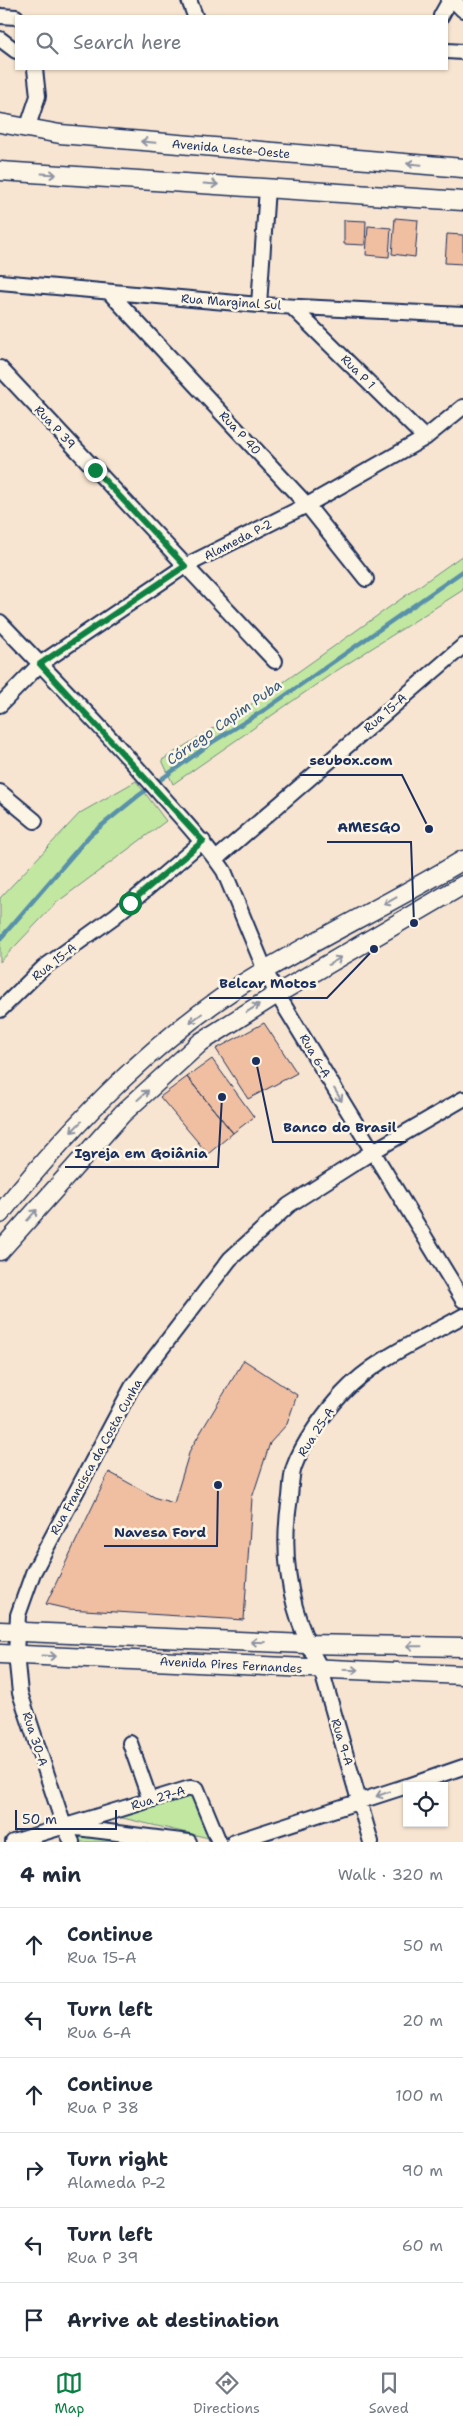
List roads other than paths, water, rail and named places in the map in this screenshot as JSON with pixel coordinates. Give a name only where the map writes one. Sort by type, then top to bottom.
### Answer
[{"type":"main road","name":"Avenida Leste-Oeste","points":[[0,123],[60,134],[463,168]]},
{"type":"main road","points":[[0,171],[463,201]]},
{"type":"main road","points":[[0,1214],[43,1161],[105,1096],[159,1045],[220,999],[264,970],[463,860]]},
{"type":"main road","points":[[0,1251],[122,1114],[201,1042],[277,994],[459,887],[444,872]]},
{"type":"main road","name":"Avenida Pires Fernandes","points":[[8,1631],[306,1644],[463,1647]]},
{"type":"main road","name":"Avenida Pires Fernandes","points":[[8,1654],[463,1674]]},
{"type":"street","points":[[188,0],[195,15]]},
{"type":"street","points":[[442,15],[452,0],[463,10]]},
{"type":"street","points":[[0,16],[15,17]]},
{"type":"street","points":[[0,39],[15,50]]},
{"type":"street","points":[[448,51],[463,52]]},
{"type":"street","points":[[27,129],[38,96],[35,70]]},
{"type":"street","points":[[259,305],[267,188]]},
{"type":"street","name":"Rua Marginal Sul","points":[[0,282],[259,305],[463,315]]},
{"type":"street","name":"Rua P 40","points":[[109,292],[307,505],[366,579]]},
{"type":"street","name":"Rua P 1","points":[[292,306],[425,438]]},
{"type":"street","name":"Rua P 39","points":[[0,368],[275,661]]},
{"type":"street","name":"Alameda P-2","points":[[0,705],[40,664],[185,566],[307,505],[425,438],[463,407]]},
{"type":"street","name":"Rua 6-A","points":[[0,622],[138,768],[203,841],[216,859],[224,871],[264,970],[277,994],[463,1300]]},
{"type":"street","name":"Rua 15-A","points":[[216,859],[463,646]]},
{"type":"street","points":[[0,792],[35,821]]},
{"type":"street","name":"Rua 15-A","points":[[0,1010],[43,968],[115,916],[203,841]]},
{"type":"street","name":"Rua Francisca da Costa Cunha","points":[[8,1631],[18,1615],[33,1573],[132,1387],[230,1260],[289,1205],[372,1152],[463,1099]]},
{"type":"street","name":"Rua 25-A","points":[[306,1644],[292,1596],[286,1558],[285,1527],[294,1467],[313,1433],[342,1394],[381,1361],[463,1316]]},
{"type":"street","name":"Rua 30-A","points":[[8,1631],[8,1654],[64,1826],[72,1842]]},
{"type":"street","name":"Rua 9-A","points":[[306,1644],[321,1669],[372,1842]]},
{"type":"street","points":[[130,1743],[150,1800]]},
{"type":"street","points":[[419,1782],[463,1767]]},
{"type":"street","points":[[234,1842],[360,1803],[403,1787]]},
{"type":"street","name":"Rua 27-A","points":[[13,1842],[194,1788],[219,1842]]},
{"type":"street","name":"Rua 27-A","points":[[64,1826],[189,1842]]},
{"type":"waterway","name":"Córrego Capim Puba","points":[[0,939],[90,835],[138,796],[214,741],[266,709],[463,571]]},
{"type":"place","name":"seubox.com","points":[[429,829]]},
{"type":"place","name":"AMESGO","points":[[414,923]]},
{"type":"place","name":"Belcar Motos","points":[[374,949]]},
{"type":"place","name":"Banco do Brasil","points":[[256,1061]]},
{"type":"place","name":"Igreja em Goiânia","points":[[222,1097]]},
{"type":"place","name":"Navesa Ford","points":[[218,1485]]}]
